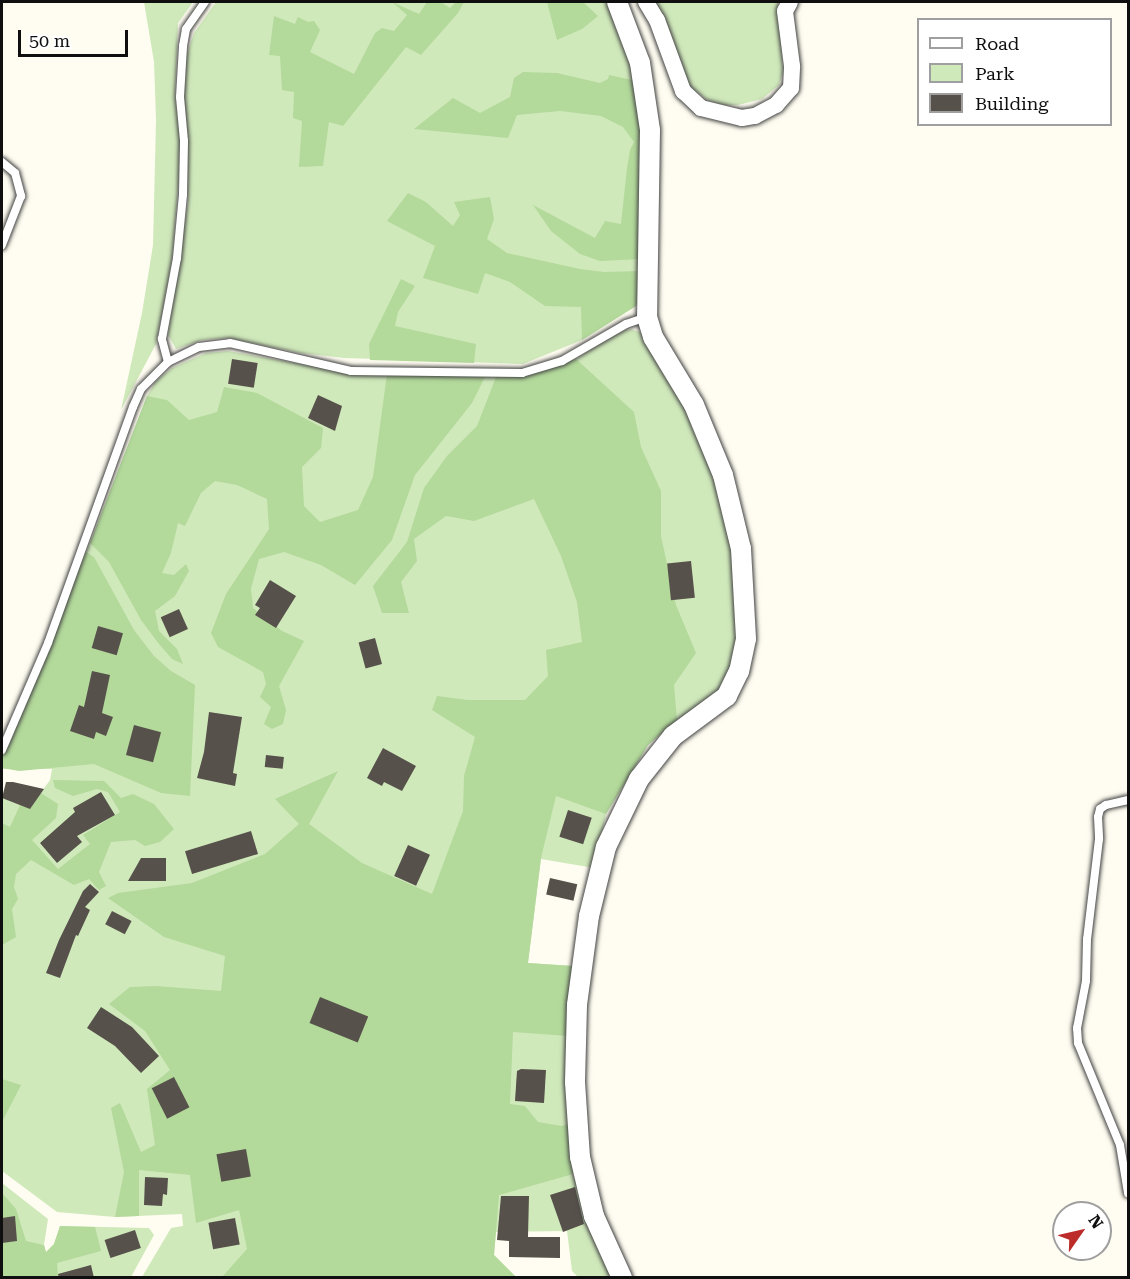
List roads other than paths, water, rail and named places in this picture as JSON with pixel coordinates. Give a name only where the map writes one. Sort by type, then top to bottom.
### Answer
[{"type":"street","points":[[617,2],[640,63],[650,130],[647,317],[658,345],[694,405],[723,475],[741,549],[746,639],[740,671],[727,696],[673,736],[639,779],[606,847],[589,916],[577,1005],[575,1082],[580,1157],[594,1216],[622,1278]]},
{"type":"street","points":[[646,2],[657,20],[680,85],[701,108],[742,118],[766,111],[785,98],[791,88],[792,66],[785,11],[790,2]]},
{"type":"lane","points":[[168,362],[162,339],[177,258],[183,194],[184,141],[180,97],[183,46],[186,29],[206,2]]},
{"type":"lane","points":[[2,162],[15,173],[21,196],[2,245]]},
{"type":"lane","points":[[2,750],[48,643],[133,407],[141,389],[168,362],[199,347],[230,343],[351,371],[522,373],[562,361],[626,324],[647,317]]},
{"type":"lane","points":[[1128,800],[1106,805],[1100,809],[1098,817],[1099,839],[1087,939],[1086,981],[1077,1028],[1078,1044],[1120,1145],[1128,1192]]}]
